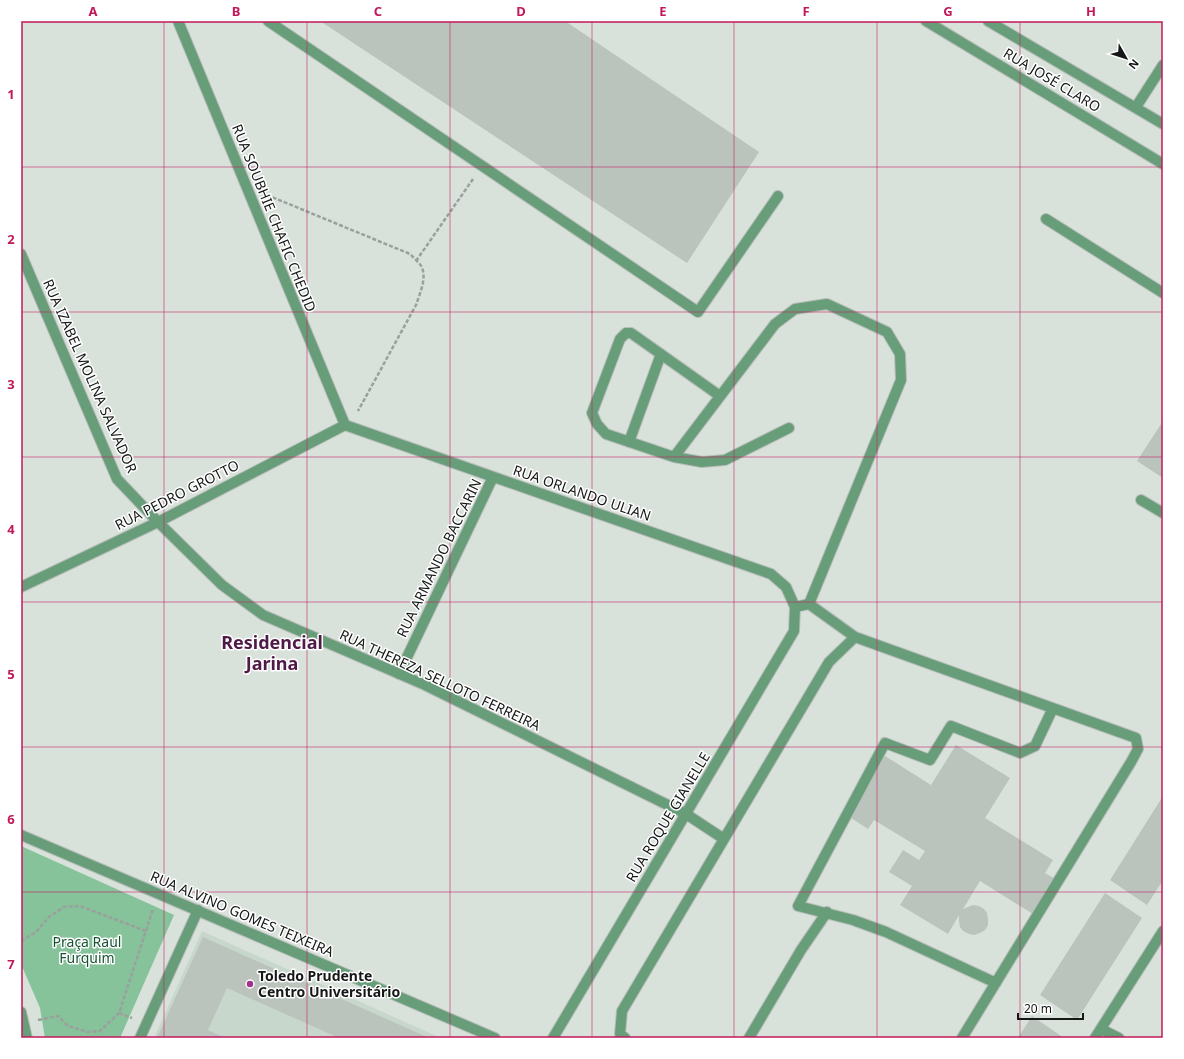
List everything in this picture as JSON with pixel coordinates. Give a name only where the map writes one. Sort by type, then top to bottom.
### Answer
[{"type":"street","name":"RUA SOUBHIE CHAFIC CHEDID","points":[[178,21],[347,426]]},
{"type":"street","points":[[268,21],[698,312],[778,196]]},
{"type":"street","name":"RUA JOSÉ CLARO","points":[[926,21],[1163,164]]},
{"type":"street","name":"RUA JOSÉ CLARO","points":[[988,21],[1163,124]]},
{"type":"street","points":[[1136,107],[1163,66]]},
{"type":"street","points":[[1046,220],[1163,293]]},
{"type":"street","name":"RUA IZABEL MOLINA SALVADOR","points":[[21,254],[117,479],[158,522]]},
{"type":"street","points":[[674,457],[775,324],[795,309],[827,304],[887,332],[900,354],[901,380],[809,604]]},
{"type":"street","points":[[720,396],[631,333],[626,333],[620,339],[592,413],[597,424],[606,434],[674,457],[702,462],[725,460],[789,428]]},
{"type":"street","points":[[629,442],[662,354]]},
{"type":"street","name":"RUA ORLANDO ULIAN","points":[[347,426],[771,574],[786,587],[795,607]]},
{"type":"street","name":"RUA PEDRO GROTTO","points":[[21,587],[158,522],[347,426]]},
{"type":"street","name":"RUA ARMANDO BACCARIN","points":[[399,674],[493,477]]},
{"type":"street","points":[[1141,500],[1163,513]]},
{"type":"street","name":"RUA THEREZA SELLOTO FERREIRA","points":[[158,522],[222,585],[263,615],[425,685],[686,814],[724,839]]},
{"type":"street","points":[[795,607],[809,604],[855,637],[1136,738],[1138,749],[1131,762],[962,1038]]},
{"type":"street","name":"RUA ROQUE GIANELLE","points":[[553,1038],[794,631],[795,607]]},
{"type":"street","points":[[625,1038],[620,1034],[622,1011],[829,662],[855,637]]},
{"type":"street","points":[[996,983],[886,932],[827,912],[798,906],[885,743],[930,760],[951,726],[1020,753],[1035,746],[1053,708]]},
{"type":"street","name":"RUA ALVINO GOMES TEIXEIRA","points":[[21,834],[495,1038]]},
{"type":"street","points":[[140,1038],[198,910]]},
{"type":"street","points":[[749,1038],[802,950],[827,912]]},
{"type":"street","points":[[1095,1038],[1163,931]]},
{"type":"street","points":[[21,1012],[27,1038]]},
{"type":"street","points":[[1101,1029],[1119,1038]]},
{"type":"path","points":[[416,260],[482,166]]},
{"type":"path","points":[[246,186],[410,254],[420,263],[424,275],[422,289],[416,305],[347,426]]},
{"type":"path","points":[[24,1023],[58,1016],[68,1026],[88,1032],[100,1031],[119,1013],[158,893]]},
{"type":"path","points":[[21,941],[36,932],[49,917],[64,907],[80,906],[146,931]]},
{"type":"shaded area","name":"Toledo Prudente Centro Universitário","points":[[202,931],[441,1038],[154,1038]]},
{"type":"green space","name":"Praça Raul Furquim","points":[[21,846],[174,915],[120,1038],[45,1038],[40,1008],[21,964]]},
{"type":"building","points":[[320,21],[565,21],[759,152],[687,263]]},
{"type":"building","points":[[1163,421],[1163,478],[1137,461]]},
{"type":"building","points":[[956,745],[1010,778],[985,818],[1053,860],[1045,873],[1055,879],[1033,914],[980,881],[963,909],[973,905],[979,906],[987,913],[988,925],[985,930],[974,935],[963,931],[960,927],[959,915],[948,934],[900,905],[912,886],[889,872],[903,850],[919,860],[925,851],[874,820],[868,829],[848,816],[885,756],[931,785]]},
{"type":"building","points":[[1163,796],[1163,880],[1147,905],[1110,880]]},
{"type":"building","points":[[1105,893],[1142,918],[1077,1020],[1040,995]]},
{"type":"building","name":"Toledo Prudente Centro Universitário","points":[[203,937],[429,1038],[339,1038],[227,988],[208,1030],[225,1038],[157,1038]]},
{"type":"building","points":[[1032,1016],[1064,1038],[1018,1038]]},
{"type":"place","name":"Toledo Prudente Centro Universitário","points":[[250,984]]},
{"type":"district","name":"Residencial Jarina","points":[[272,653]]}]
